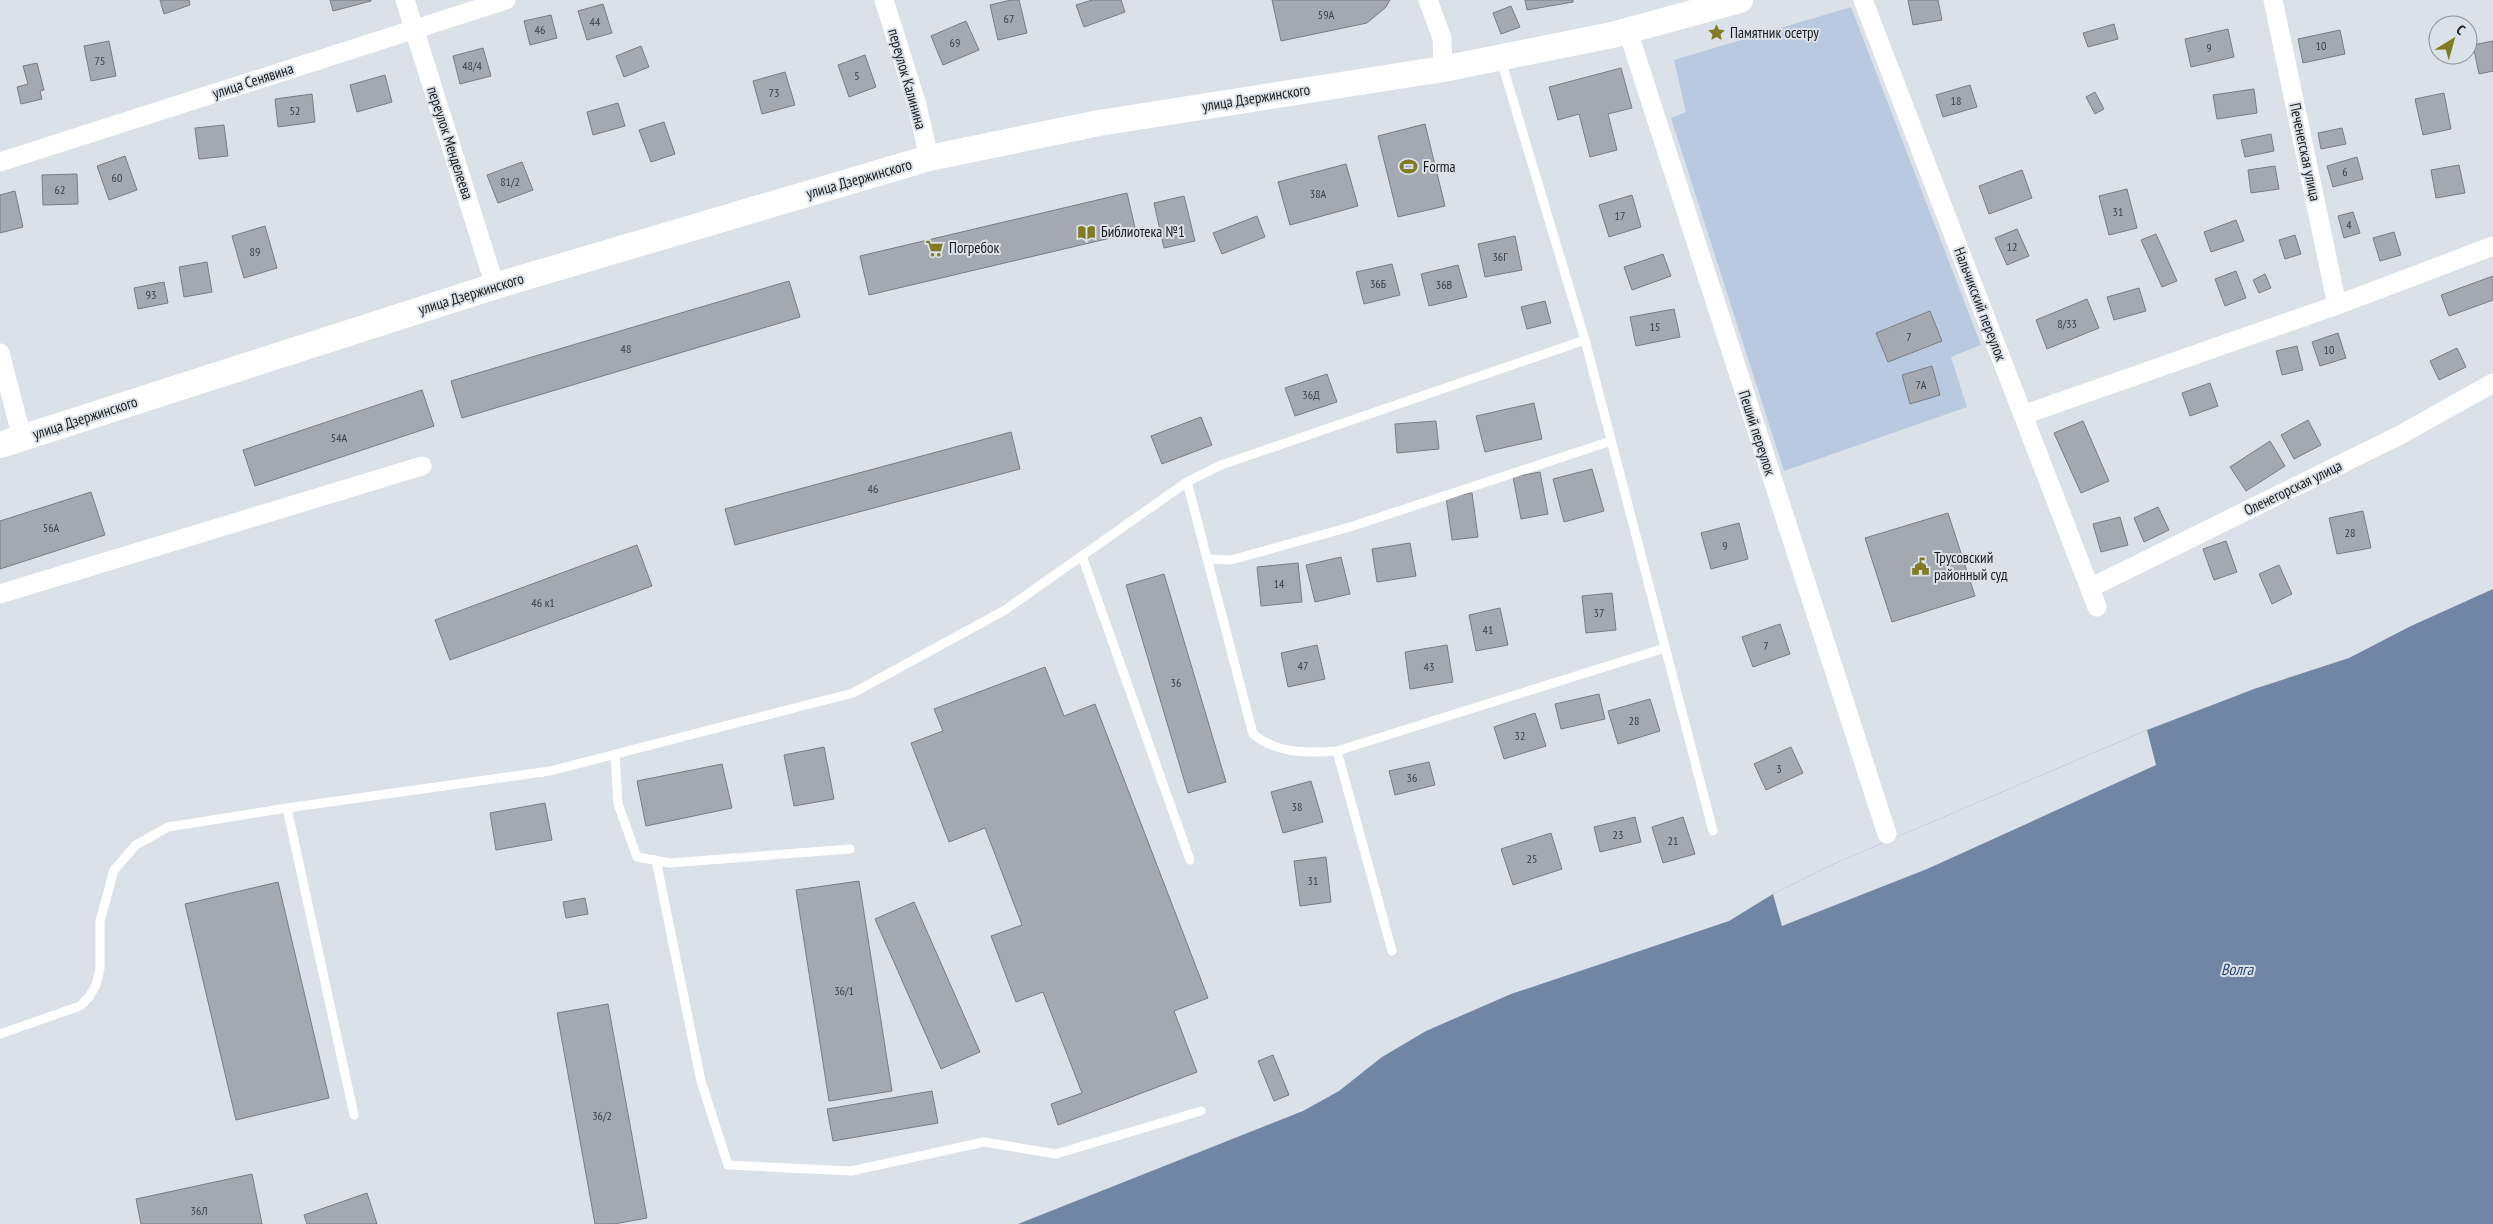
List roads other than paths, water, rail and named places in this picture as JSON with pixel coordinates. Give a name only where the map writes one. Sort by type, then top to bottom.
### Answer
[{"type":"main road","name":"улица Дзержинского","points":[[11,442],[495,286],[929,158],[1099,123],[1443,69],[1500,58],[1628,31],[1740,0]]},
{"type":"street","name":"переулок Менделеева","points":[[404,0],[495,286]]},
{"type":"street","name":"улица Сенявина","points":[[0,162],[506,0]]},
{"type":"street","name":"переулок Калинина","points":[[884,0],[917,105],[929,158]]},
{"type":"street","points":[[1428,0],[1442,38],[1443,69]]},
{"type":"street","name":"Нальчикский переулок","points":[[1863,0],[2097,607]]},
{"type":"street","name":"Печенегская улица","points":[[2272,0],[2337,305]]},
{"type":"street","name":"Пеший переулок","points":[[1628,31],[1886,834]]},
{"type":"street","points":[[2023,415],[2337,305],[2493,246]]},
{"type":"street","points":[[0,353],[11,442]]},
{"type":"street","name":"Оленегорская улица","points":[[2090,588],[2400,435],[2493,383]]},
{"type":"street","points":[[0,594],[422,466]]},
{"type":"lane","points":[[1500,58],[1585,340],[1713,832]]},
{"type":"lane","points":[[0,1034],[80,1006],[89,997],[96,985],[100,969],[100,921],[114,870],[136,845],[168,827],[287,808],[550,771],[853,693],[1005,610],[1187,482],[1221,465],[1585,340]]},
{"type":"lane","points":[[1207,559],[1231,560],[1350,527],[1611,441]]},
{"type":"lane","points":[[1187,482],[1253,734],[1266,744],[1281,750],[1312,753],[1337,751],[1665,648]]},
{"type":"lane","points":[[1082,556],[1190,860]]},
{"type":"lane","points":[[1337,751],[1392,951]]},
{"type":"lane","points":[[615,754],[618,804],[637,857],[670,862],[850,849]]},
{"type":"lane","points":[[287,808],[354,1115]]},
{"type":"lane","points":[[656,860],[701,1081],[728,1165],[852,1171],[984,1142],[1056,1154],[1200,1111]]},
{"type":"water","name":"Волга","points":[[2493,589],[2493,1224],[1018,1224],[1303,1111],[1339,1091],[1382,1057],[1426,1031],[1511,994],[1729,921],[1773,894],[1829,866],[2147,730],[2254,689],[2349,658],[2411,626]]},
{"type":"place","name":"Памятник осетру","points":[[1716,33]]},
{"type":"place","name":"Forma","points":[[1409,167]]},
{"type":"place","name":"Библиотека №1","points":[[1087,232]]},
{"type":"place","name":"Погребок","points":[[935,248]]},
{"type":"place","name":"Трусовский районный суд","points":[[1920,567]]}]
